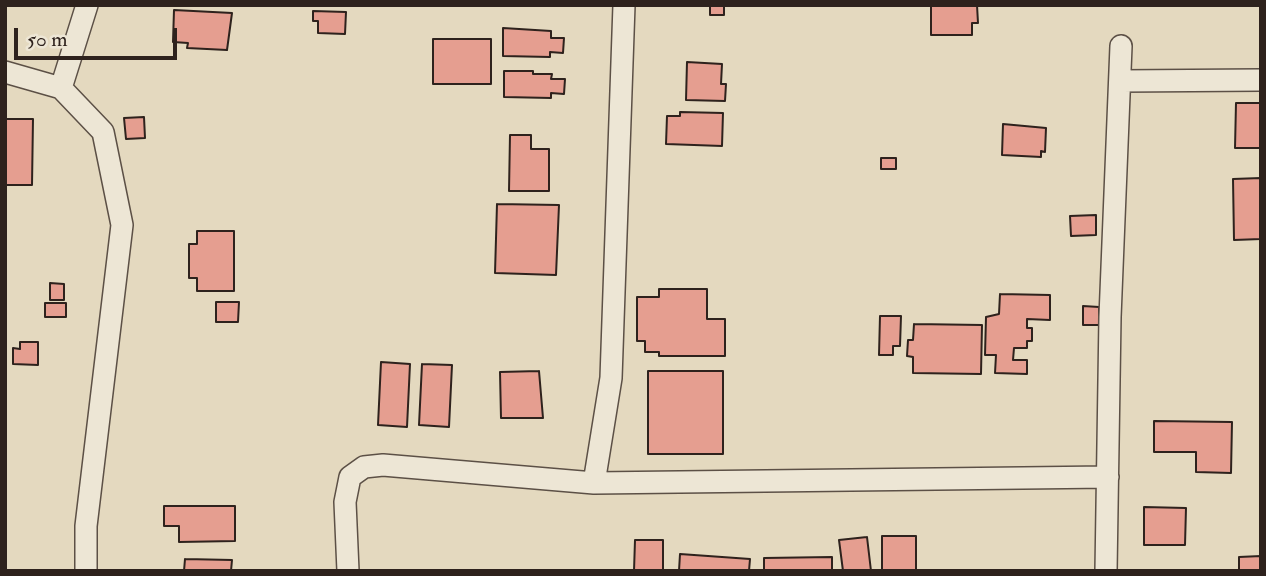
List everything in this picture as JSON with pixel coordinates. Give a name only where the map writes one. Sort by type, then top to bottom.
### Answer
[{"type":"street","points":[[61,88],[87,5]]},
{"type":"street","points":[[594,483],[611,378],[624,5]]},
{"type":"street","points":[[1106,571],[1110,317],[1121,46]]},
{"type":"street","points":[[5,72],[61,88],[103,132],[122,225],[86,526],[86,571]]},
{"type":"street","points":[[1121,81],[1261,80]]},
{"type":"street","points":[[348,571],[345,502],[350,477],[364,467],[383,465],[594,483],[1108,477]]},
{"type":"building","points":[[710,5],[724,5],[724,15],[710,15]]},
{"type":"building","points":[[931,5],[977,5],[978,23],[972,23],[972,35],[931,35]]},
{"type":"building","points":[[174,10],[232,13],[227,50],[187,48],[188,43],[173,42]]},
{"type":"building","points":[[313,11],[346,12],[345,34],[318,33],[318,21],[313,21]]},
{"type":"building","points":[[503,28],[551,31],[551,38],[564,38],[563,53],[550,52],[550,57],[503,56]]},
{"type":"building","points":[[433,39],[491,39],[491,84],[433,84]]},
{"type":"building","points":[[687,62],[722,64],[721,84],[726,84],[725,101],[686,100]]},
{"type":"building","points":[[504,71],[552,74],[551,79],[565,79],[564,94],[551,93],[551,98],[504,97]]},
{"type":"building","points":[[1236,103],[1261,103],[1261,148],[1235,148]]},
{"type":"building","points":[[680,112],[723,113],[722,146],[666,144],[667,116],[680,116]]},
{"type":"building","points":[[144,117],[145,138],[126,139],[124,118]]},
{"type":"building","points":[[5,119],[33,119],[32,185],[5,185]]},
{"type":"building","points":[[1003,124],[1046,128],[1045,152],[1041,151],[1041,157],[1002,155]]},
{"type":"building","points":[[510,135],[531,135],[531,149],[549,149],[549,191],[509,191]]},
{"type":"building","points":[[881,158],[896,158],[896,169],[881,169]]},
{"type":"building","points":[[1261,178],[1261,239],[1234,240],[1233,179]]},
{"type":"building","points":[[497,204],[559,205],[556,275],[495,273]]},
{"type":"building","points":[[1096,215],[1096,235],[1071,236],[1070,216]]},
{"type":"building","points":[[197,231],[234,231],[234,291],[197,291],[197,278],[189,278],[189,244],[197,244]]},
{"type":"building","points":[[50,283],[64,284],[64,300],[50,300]]},
{"type":"building","points":[[659,289],[707,289],[707,319],[725,319],[725,356],[659,356],[659,352],[645,352],[645,341],[637,341],[637,297],[659,297]]},
{"type":"building","points":[[1000,294],[1050,295],[1050,320],[1027,319],[1027,328],[1032,328],[1032,341],[1027,341],[1027,348],[1014,348],[1013,360],[1027,360],[1027,374],[995,373],[996,355],[985,355],[986,317],[999,314]]},
{"type":"building","points":[[216,302],[239,302],[238,322],[216,322]]},
{"type":"building","points":[[45,303],[66,303],[66,317],[45,317]]},
{"type":"building","points":[[1083,306],[1099,307],[1099,325],[1083,325]]},
{"type":"building","points":[[880,316],[901,316],[900,346],[893,346],[893,355],[879,355]]},
{"type":"building","points":[[914,324],[982,325],[981,374],[913,373],[913,357],[907,356],[908,340],[913,340]]},
{"type":"building","points":[[20,342],[38,342],[38,365],[13,364],[13,348],[20,349]]},
{"type":"building","points":[[381,362],[410,364],[407,427],[378,425]]},
{"type":"building","points":[[422,364],[452,365],[449,427],[419,425]]},
{"type":"building","points":[[539,371],[543,418],[501,418],[500,372]]},
{"type":"building","points":[[648,371],[723,371],[723,454],[648,454]]},
{"type":"building","points":[[1154,421],[1232,422],[1231,473],[1196,472],[1196,452],[1154,452]]},
{"type":"building","points":[[164,506],[235,506],[235,541],[179,542],[179,526],[164,526]]},
{"type":"building","points":[[1144,507],[1186,508],[1185,545],[1144,545]]},
{"type":"building","points":[[882,536],[916,536],[916,571],[882,571]]},
{"type":"building","points":[[867,537],[871,571],[843,571],[839,540]]},
{"type":"building","points":[[635,540],[663,540],[663,571],[634,571]]},
{"type":"building","points":[[680,554],[750,559],[749,571],[679,571]]},
{"type":"building","points":[[1261,556],[1261,571],[1239,571],[1239,557]]},
{"type":"building","points":[[832,557],[832,571],[764,571],[764,558]]},
{"type":"building","points":[[185,559],[232,560],[231,571],[184,571]]}]
